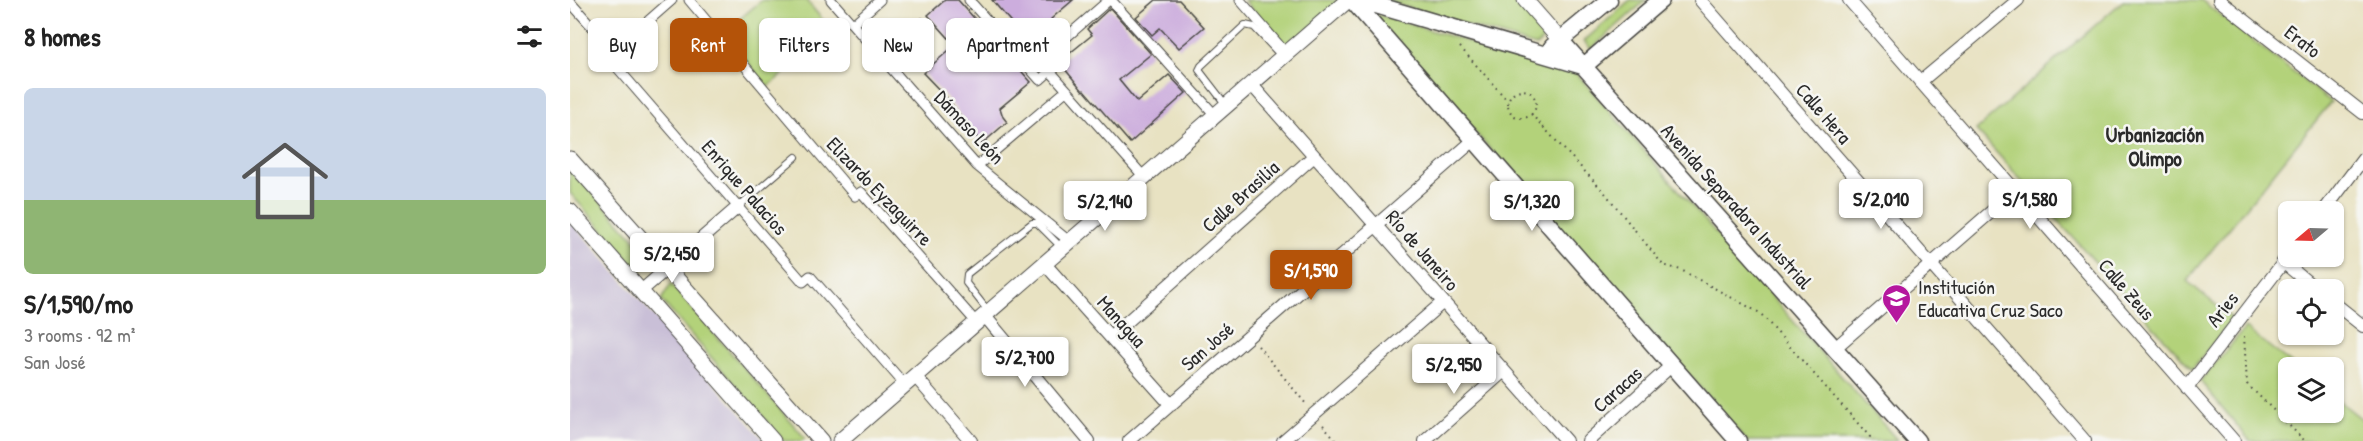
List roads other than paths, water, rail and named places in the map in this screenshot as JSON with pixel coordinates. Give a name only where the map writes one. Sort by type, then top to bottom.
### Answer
[{"type":"main road","points":[[1352,0],[1738,441]]},
{"type":"main road","points":[[1359,0],[1584,66],[1661,0]]},
{"type":"main road","points":[[1543,54],[1609,0]]},
{"type":"main road","name":"Avenida Separadora Industrial","points":[[1561,41],[1917,441]]},
{"type":"street","points":[[652,18],[672,0]]},
{"type":"street","name":"Elizardo Eyzaguirre","points":[[689,0],[855,196],[861,192],[983,316]]},
{"type":"street","name":"Dámaso León","points":[[831,0],[977,166],[1066,244]]},
{"type":"street","points":[[853,24],[880,0]]},
{"type":"street","points":[[969,0],[985,18]]},
{"type":"street","points":[[1070,30],[1097,4],[1110,0],[1220,110]]},
{"type":"street","points":[[1240,0],[1284,55]]},
{"type":"street","points":[[840,441],[1348,0]]},
{"type":"street","name":"Avenida Separadora Industrial","points":[[1525,0],[1561,41]]},
{"type":"street","name":"Calle Hera","points":[[1700,0],[2085,441]]},
{"type":"street","name":"Calle Zeus","points":[[1849,0],[2234,441]]},
{"type":"street","points":[[1920,82],[2018,0]]},
{"type":"street","name":"Erato","points":[[2219,0],[2363,113]]},
{"type":"street","name":"Enrique Palacios","points":[[570,2],[588,22]]},
{"type":"street","name":"Enrique Palacios","points":[[621,72],[803,282],[810,276],[910,380]]},
{"type":"street","points":[[1032,72],[1040,80],[1049,72]]},
{"type":"street","points":[[1051,72],[1144,177]]},
{"type":"street","name":"Río de Janeiro","points":[[1251,84],[1566,441]]},
{"type":"street","points":[[977,166],[1067,90]]},
{"type":"street","name":"San José","points":[[1129,441],[1474,140]]},
{"type":"street","name":"Calle Brasilia","points":[[1110,337],[1314,156]]},
{"type":"street","points":[[570,159],[821,441]]},
{"type":"street","points":[[2331,201],[2363,159]]},
{"type":"street","points":[[1835,348],[2015,191]]},
{"type":"street","points":[[641,291],[738,207]]},
{"type":"street","points":[[570,211],[773,441]]},
{"type":"street","name":"Managua","points":[[1044,263],[1171,405]]},
{"type":"street","name":"Aries","points":[[2187,388],[2280,267]]},
{"type":"street","points":[[2294,267],[2306,279]]},
{"type":"street","points":[[1283,441],[1443,302]]},
{"type":"street","points":[[2344,311],[2363,326]]},
{"type":"street","points":[[983,316],[1089,441]]},
{"type":"street","name":"Caracas","points":[[1588,441],[1672,365]]},
{"type":"street","points":[[1425,441],[1504,371]]},
{"type":"street","points":[[910,380],[972,441]]},
{"type":"lane","points":[[1220,110],[1200,70],[1201,66],[1245,26],[1254,27],[1284,55]]},
{"type":"lane","points":[[738,207],[796,157]]},
{"type":"lane","points":[[983,316],[966,283],[967,274],[1032,223],[1037,223],[1066,244]]},
{"type":"place","name":"Institución Educativa Cruz Saco","points":[[1897,324]]},
{"type":"district","name":"Urbanización Olimpo","points":[[2155,146]]}]
